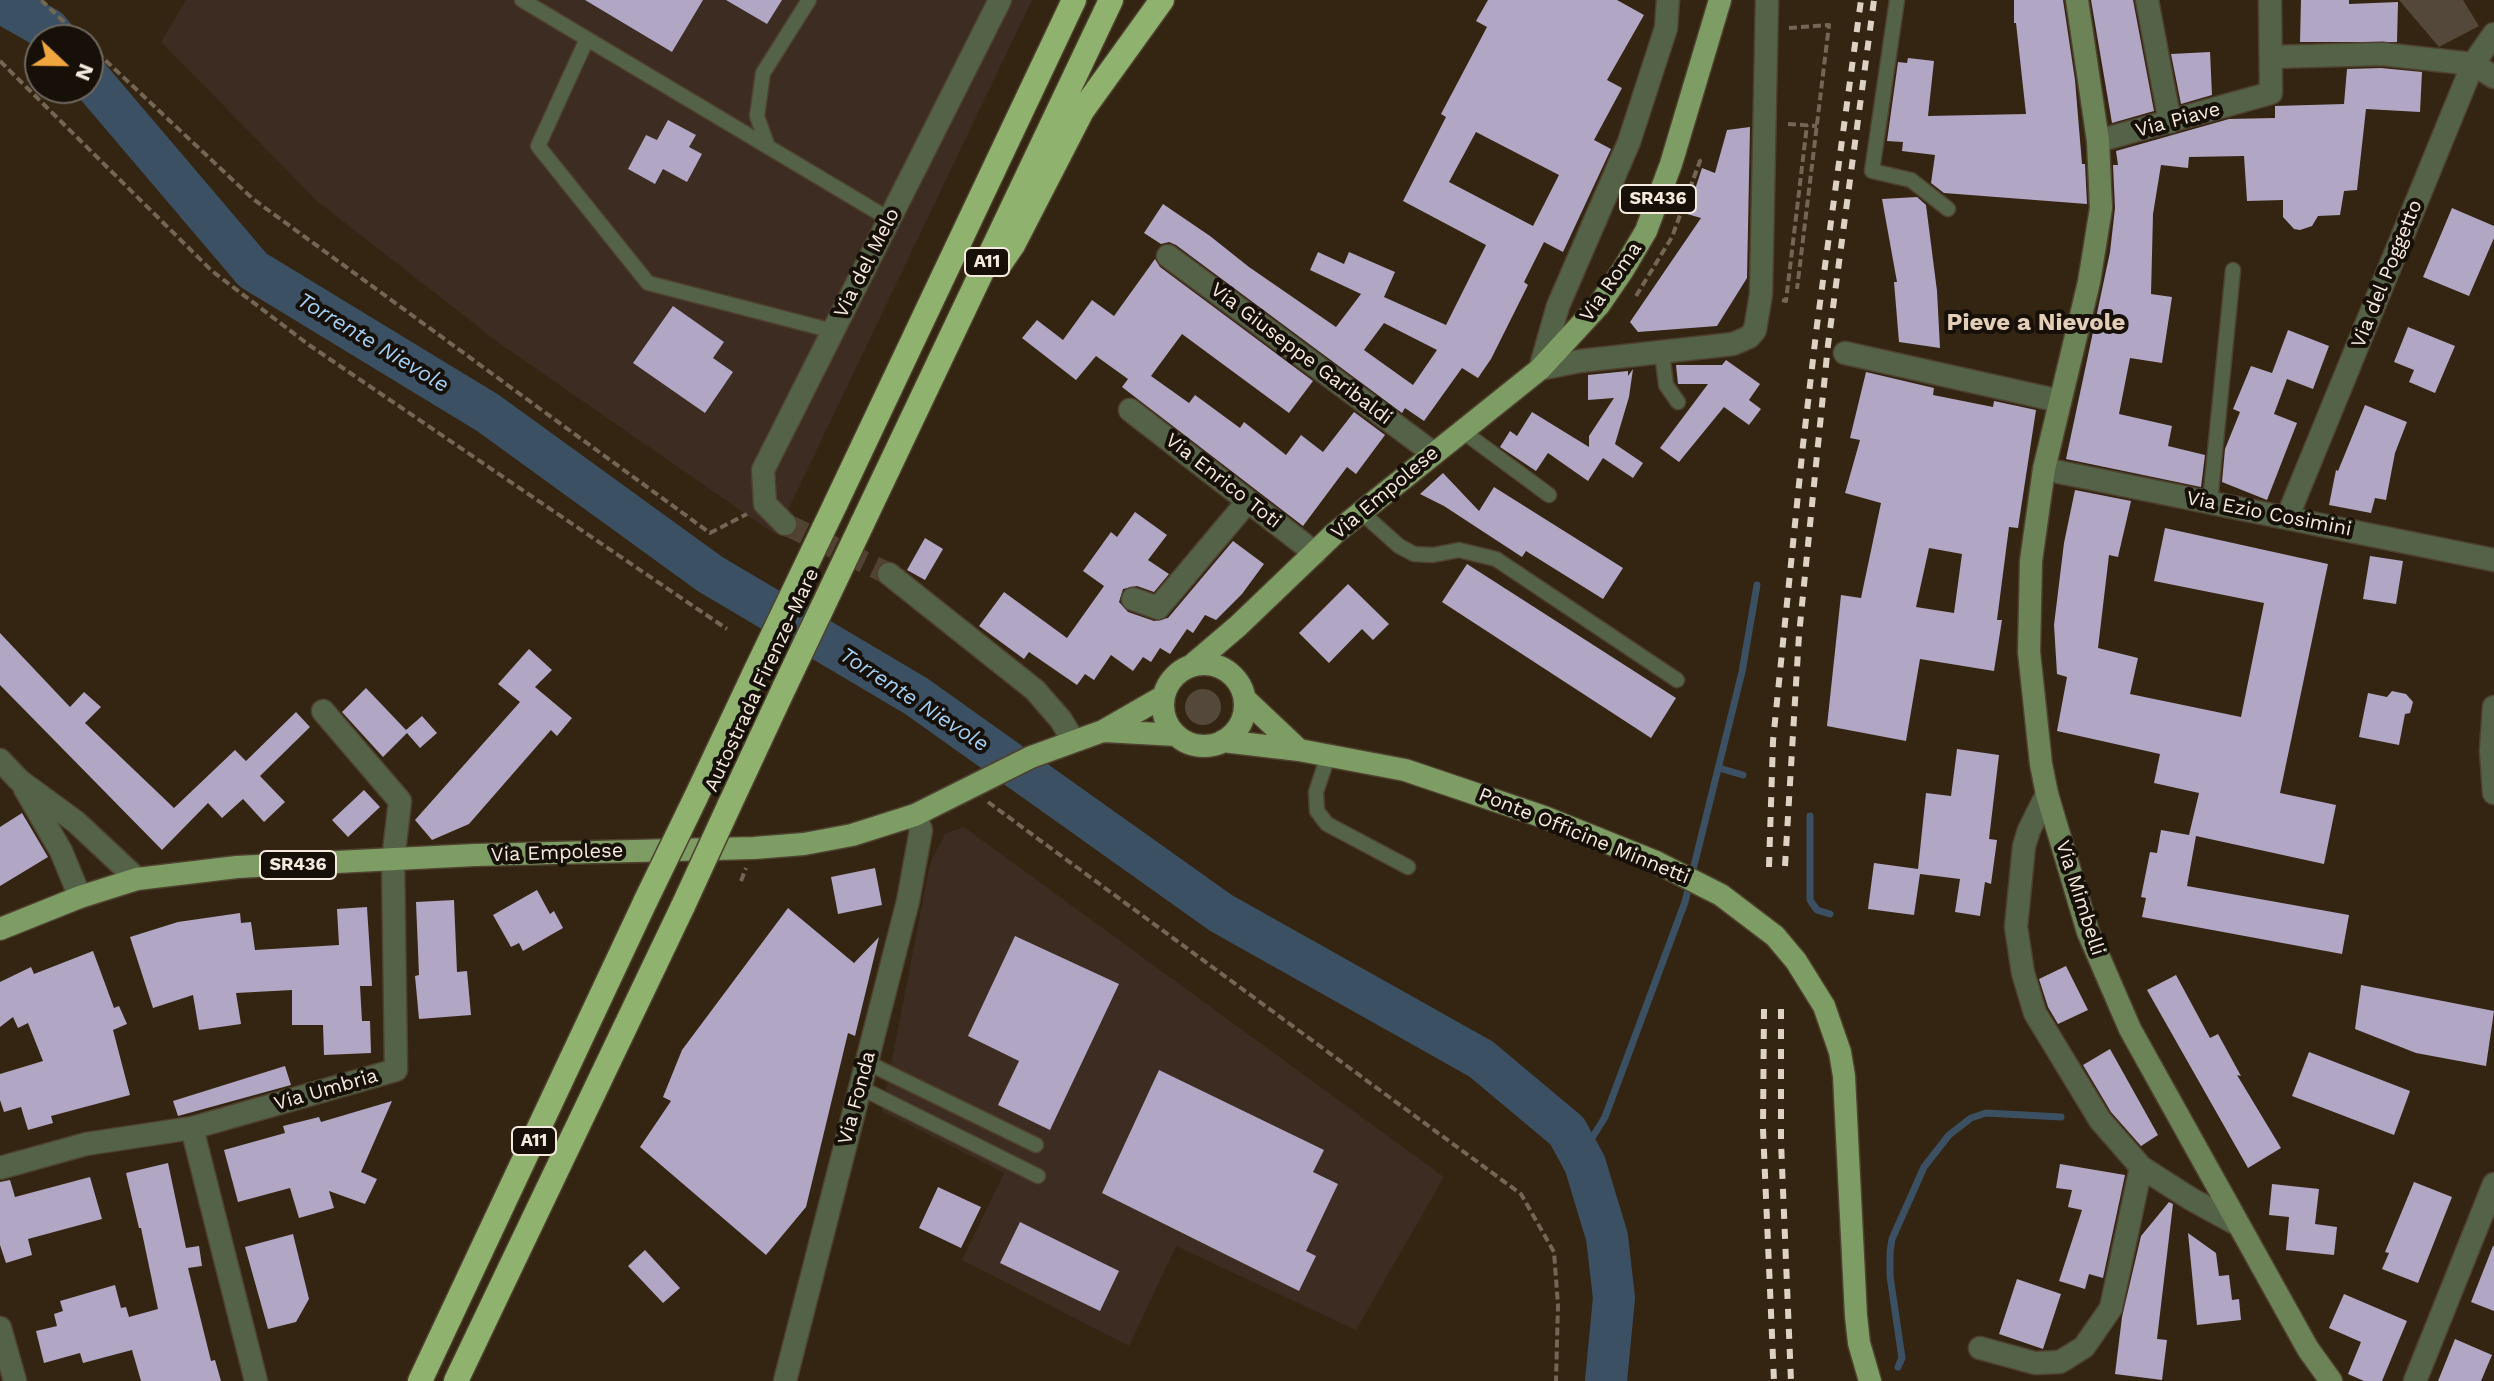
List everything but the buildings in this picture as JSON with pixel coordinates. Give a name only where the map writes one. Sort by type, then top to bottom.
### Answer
[{"type":"highway","name":"Autostrada Firenze-Mare","points":[[420,1381],[1074,0]]},
{"type":"highway","name":"Autostrada Firenze-Mare","points":[[456,1381],[1111,0]]},
{"type":"highway","points":[[947,347],[1013,245],[1082,111],[1162,0]]},
{"type":"main road","name":"Via Roma","points":[[1540,369],[1599,305],[1646,231],[1671,164],[1720,0]]},
{"type":"main road","name":"Via Mimbelli","points":[[2077,0],[2098,141],[2101,197],[2089,282],[2044,469],[2031,561],[2031,680],[2047,794],[2088,932],[2130,1029],[2308,1349]]},
{"type":"main road","name":"Via Empolese","points":[[0,929],[80,897],[137,879],[237,867],[490,854],[754,848],[804,844],[852,835],[915,815],[1031,757],[1103,731],[1164,696],[1177,674],[1238,626],[1361,512],[1540,369]]},
{"type":"main road","name":"Via Empolese","points":[[1224,669],[1238,626]]},
{"type":"main road","points":[[1191,666],[1208,664],[1224,669],[1240,685],[1245,699],[1299,750]]},
{"type":"main road","points":[[1164,696],[1164,712],[1176,735]]},
{"type":"main road","points":[[1223,741],[1240,723],[1245,699]]},
{"type":"main road","name":"Via Empolese","points":[[1103,731],[1176,735],[1198,745],[1223,741]]},
{"type":"main road","name":"Ponte Officine Minnetti","points":[[1223,741],[1299,750],[1405,770],[1468,790],[1606,841],[1685,875],[1721,895],[1775,936],[1796,961],[1824,1006],[1840,1052],[1844,1076],[1856,1316],[1859,1343],[1870,1381]]},
{"type":"main road","points":[[2308,1349],[2318,1381]]},
{"type":"main road","points":[[2308,1349],[2331,1381]]},
{"type":"street","name":"Via del Melo","points":[[765,504],[763,470],[1000,0]]},
{"type":"street","points":[[1668,0],[1666,28],[1629,142],[1558,306],[1540,369],[1580,361],[1741,342],[1755,330],[1761,294],[1767,0]]},
{"type":"street","points":[[2147,0],[2170,122]]},
{"type":"street","points":[[2270,0],[2271,57],[2382,54],[2473,64],[2494,77]]},
{"type":"street","name":"Via del Poggetto","points":[[2287,518],[2473,64],[2494,34]]},
{"type":"street","name":"Via Piave","points":[[2098,141],[2271,93],[2271,57]]},
{"type":"street","name":"Via Giuseppe Garibaldi","points":[[1168,256],[1433,453]]},
{"type":"street","points":[[1845,353],[2060,401]]},
{"type":"street","name":"Via Enrico Toti","points":[[1130,410],[1315,553]]},
{"type":"street","name":"Via Ezio Cosimini","points":[[2044,469],[2494,560]]},
{"type":"street","points":[[1133,599],[1158,608],[1248,501]]},
{"type":"street","points":[[765,504],[785,524]]},
{"type":"street","points":[[889,574],[1035,690],[1061,720],[1073,740]]},
{"type":"street","points":[[2494,707],[2491,750],[2494,793]]},
{"type":"street","points":[[323,711],[400,801],[393,860]]},
{"type":"street","points":[[0,760],[20,781],[76,822],[137,879]]},
{"type":"street","points":[[20,781],[61,851],[80,897]]},
{"type":"street","points":[[2047,794],[2024,846],[2016,927],[2023,973],[2035,1013],[2100,1120],[2141,1167],[2237,1224]]},
{"type":"street","name":"Via Fonda","points":[[785,1381],[908,901],[921,830],[915,815]]},
{"type":"street","name":"Via Umbria","points":[[0,1168],[86,1144],[192,1128],[396,1070],[393,860]]},
{"type":"street","points":[[192,1128],[256,1381]]},
{"type":"street","points":[[1980,1348],[2035,1363],[2060,1362],[2084,1347],[2111,1308],[2141,1167]]},
{"type":"street","points":[[2415,1381],[2486,1224],[2494,1184]]},
{"type":"street","points":[[0,1328],[15,1381]]},
{"type":"lane","points":[[522,0],[889,219]]},
{"type":"lane","points":[[768,147],[757,116],[763,73],[809,0]]},
{"type":"lane","points":[[1897,0],[1872,171],[1911,180],[1948,209]]},
{"type":"lane","points":[[587,39],[538,146],[648,283],[833,331]]},
{"type":"lane","points":[[2210,502],[2233,270]]},
{"type":"lane","points":[[1662,353],[1666,385],[1678,402]]},
{"type":"lane","points":[[1461,430],[1549,495]]},
{"type":"lane","points":[[1361,512],[1399,546],[1414,554],[1433,555],[1459,550],[1496,559],[1677,680]]},
{"type":"lane","points":[[1328,756],[1316,792],[1317,811],[1327,824],[1408,867]]},
{"type":"lane","points":[[866,1062],[1036,1145]]},
{"type":"lane","points":[[859,1087],[1038,1176]]},
{"type":"path","points":[[41,0],[66,24]]},
{"type":"path","points":[[1766,29],[1829,25],[1797,289]]},
{"type":"path","points":[[104,59],[253,199],[710,533],[765,504]]},
{"type":"path","points":[[0,61],[212,271],[309,345],[727,629]]},
{"type":"path","points":[[1765,122],[1817,126]]},
{"type":"path","points":[[1761,294],[1786,301],[1807,125]]},
{"type":"path","points":[[969,788],[1521,1194],[1554,1252],[1558,1305],[1556,1381]]},
{"type":"shaded area","points":[[186,0],[1032,0],[776,535],[499,343],[318,202],[161,42]]},
{"type":"shaded area","points":[[2399,0],[2463,0],[2479,26],[2439,47]]},
{"type":"shaded area","points":[[1203,689],[1216,694],[1221,707],[1216,720],[1203,725],[1190,720],[1185,707],[1190,694]]},
{"type":"shaded area","points":[[964,827],[1444,1177],[1356,1330],[1176,1246],[1129,1346],[962,1260],[1004,1173],[882,1111],[930,864],[945,834]]},
{"type":"waterway","name":"Torrente Nievole","points":[[0,2],[39,24]]},
{"type":"waterway","name":"Torrente Nievole","points":[[104,95],[253,270],[488,413],[710,574],[916,696],[1221,913],[1481,1059],[1567,1131],[1585,1164],[1607,1237],[1614,1298],[1606,1381]]},
{"type":"waterway","points":[[1581,1156],[1605,1117],[1685,902],[1742,672],[1757,585]]},
{"type":"waterway","points":[[1719,768],[1743,775]]},
{"type":"waterway","points":[[1810,816],[1810,900],[1817,910],[1830,914]]},
{"type":"waterway","points":[[1898,1367],[1902,1358],[1890,1276],[1890,1252],[1892,1239],[1924,1167],[1949,1135],[1971,1118],[1986,1113],[2061,1117]]},
{"type":"tunnel","points":[[785,524],[889,574]]},
{"type":"railway","points":[[1769,867],[1773,741],[1803,445],[1861,0]]},
{"type":"railway","points":[[1785,866],[1799,635],[1828,345],[1874,0]]},
{"type":"railway","points":[[1764,1009],[1763,1129],[1774,1381]]},
{"type":"railway","points":[[1781,1009],[1781,1142],[1791,1381]]},
{"type":"district","name":"Pieve a Nievole","points":[[2036,323]]}]
